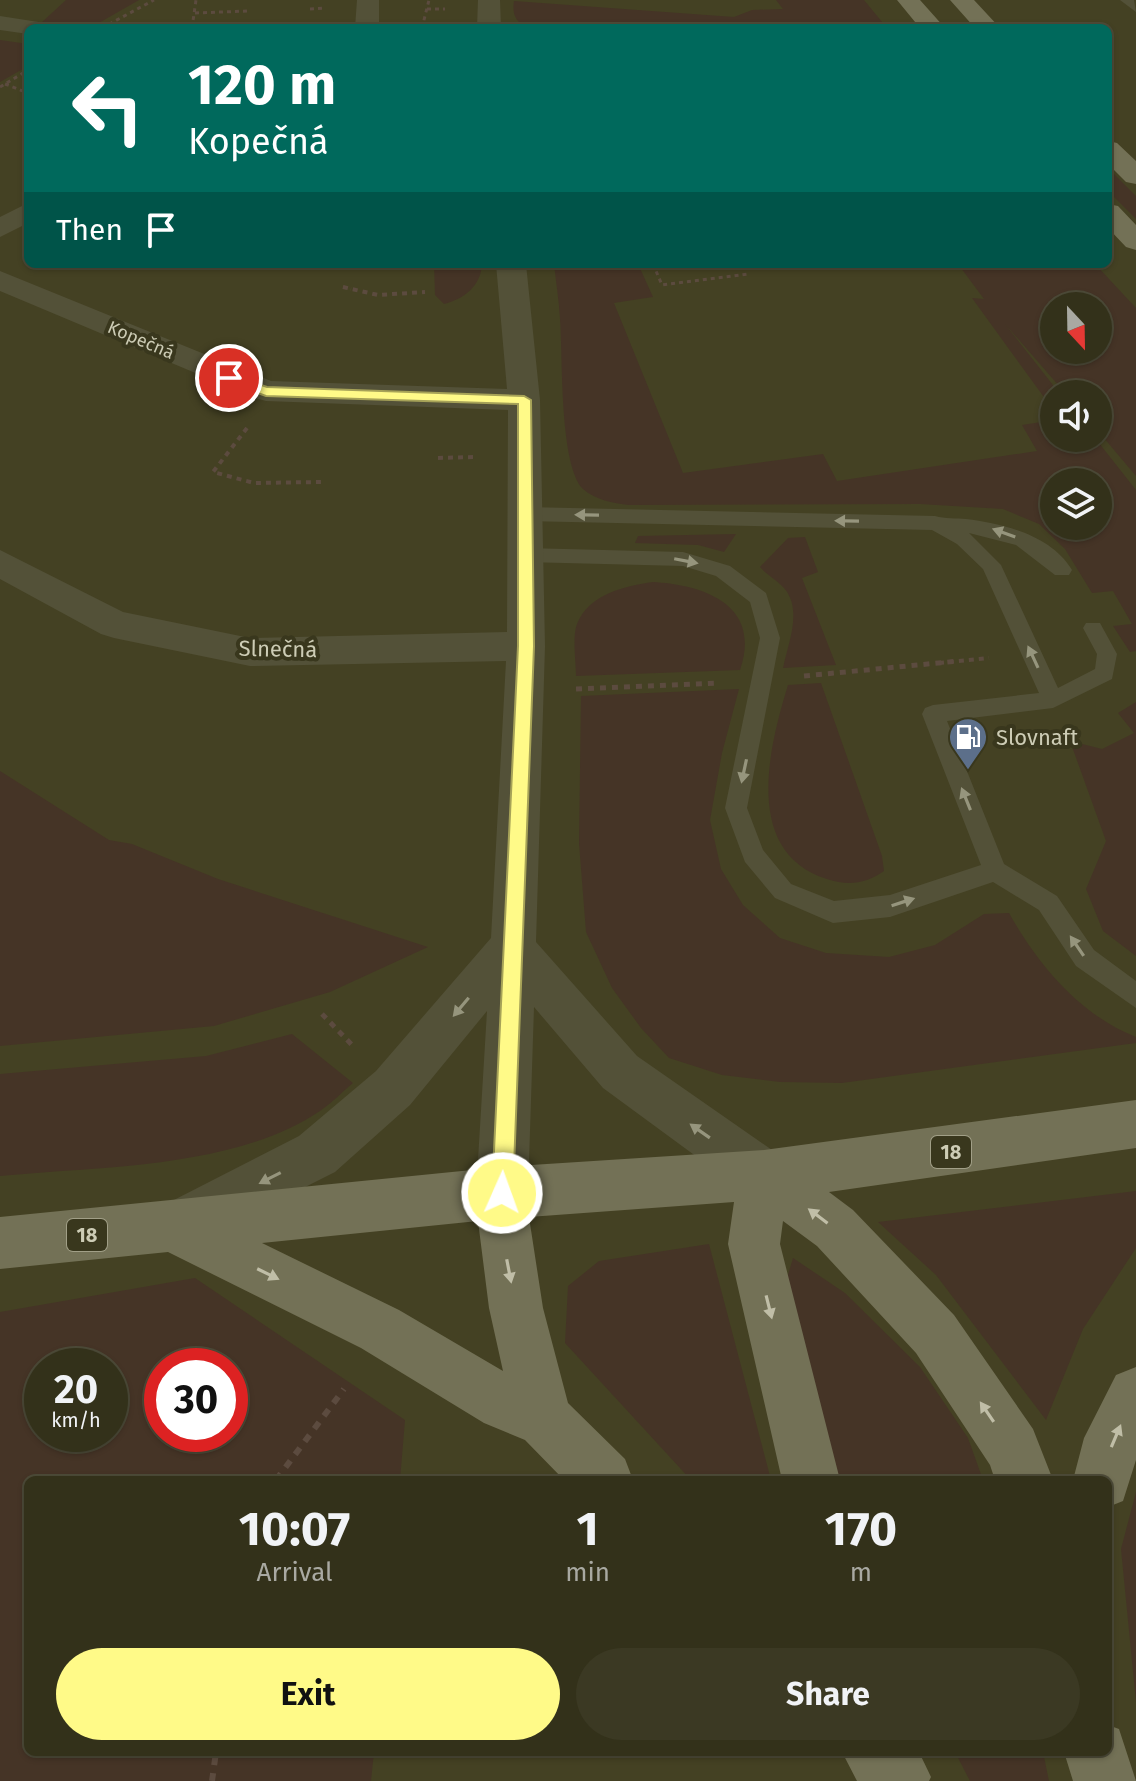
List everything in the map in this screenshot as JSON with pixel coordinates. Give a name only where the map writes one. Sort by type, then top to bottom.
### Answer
[{"type":"main road","points":[[908,0],[929,24]]},
{"type":"main road","points":[[961,0],[984,24]]},
{"type":"main road","points":[[1112,128],[1136,141]]},
{"type":"main road","points":[[1112,153],[1136,176]]},
{"type":"main road","points":[[1112,216],[1136,241]]},
{"type":"main road","name":"18","points":[[0,1243],[502,1193],[764,1175],[1136,1124]]},
{"type":"main road","points":[[810,1476],[754,1244],[764,1175],[835,1228],[935,1334],[1013,1449],[1023,1476]]},
{"type":"main road","points":[[502,1193],[504,1246],[526,1357],[545,1420]]},
{"type":"main road","points":[[173,1227],[380,1329],[504,1403],[545,1420],[600,1476]]},
{"type":"main road","points":[[1103,1476],[1113,1438],[1136,1395]]},
{"type":"main road","points":[[1097,1756],[1106,1781]]},
{"type":"street","points":[[367,24],[368,0]]},
{"type":"street","points":[[489,0],[489,24]]},
{"type":"street","points":[[0,23],[24,26]]},
{"type":"street","points":[[0,229],[24,214]]},
{"type":"street","points":[[502,1193],[526,646],[524,400],[511,268]]},
{"type":"street","name":"Kopečná","points":[[0,280],[266,391],[524,400]]},
{"type":"street","name":"Slnečná","points":[[0,563],[114,624],[250,652],[526,646]]},
{"type":"street","points":[[511,947],[620,1072],[764,1175]]},
{"type":"street","points":[[173,1227],[317,1154],[393,1088],[511,947]]},
{"type":"lane","points":[[1126,0],[1136,8]]},
{"type":"lane","points":[[525,514],[935,523],[998,529],[1041,548],[1062,570]]},
{"type":"lane","points":[[935,523],[964,539],[991,565],[1053,700]]},
{"type":"lane","points":[[525,555],[683,559],[723,571],[759,598],[770,638],[736,808],[753,855],[783,891],[833,912],[876,908],[995,871]]},
{"type":"lane","points":[[1093,628],[1107,654],[1105,673],[1053,700],[933,714],[995,871],[1048,903],[1085,958],[1136,996]]},
{"type":"path","points":[[109,24],[154,0]]},
{"type":"path","points":[[193,24],[196,0]]},
{"type":"path","points":[[423,24],[429,0]]},
{"type":"path","points":[[195,13],[248,11]]},
{"type":"path","points":[[0,87],[24,72]]},
{"type":"path","points":[[5,84],[24,91]]},
{"type":"path","points":[[655,268],[662,285],[748,274]]},
{"type":"path","points":[[343,287],[378,295],[425,292]]},
{"type":"path","points":[[266,391],[246,430],[213,472],[254,483],[321,482]]},
{"type":"path","points":[[438,458],[478,457]]},
{"type":"path","points":[[322,1014],[360,1054]]},
{"type":"path","points":[[279,1476],[344,1389]]},
{"type":"path","points":[[212,1781],[215,1756]]},
{"type":"shaded area","points":[[66,0],[139,0],[97,24],[41,23]]},
{"type":"shaded area","points":[[776,0],[864,0],[884,24],[522,24],[513,10],[514,1],[734,17],[752,10],[783,9]]},
{"type":"shaded area","points":[[0,40],[24,43],[24,68],[0,82]]},
{"type":"shaded area","points":[[1112,172],[1136,196],[1136,219],[1112,195]]},
{"type":"shaded area","points":[[434,268],[482,268],[475,285],[458,299],[444,304],[435,295]]},
{"type":"shaded area","points":[[554,268],[640,268],[653,297],[614,303],[683,473],[823,454],[837,481],[1037,451],[1022,425],[1040,422],[1040,452],[1106,452],[1136,490],[1136,651],[1130,652],[1113,626],[1132,624],[1113,591],[1092,593],[1065,549],[1056,540],[1112,540],[1112,468],[1040,468],[1040,525],[1003,509],[920,504],[629,505],[604,500],[583,489],[575,476],[570,457],[564,408],[560,312]]},
{"type":"shaded area","points":[[961,268],[1099,268],[1136,308],[1136,476],[1112,448],[1112,380],[1054,380],[1005,324],[1049,380],[1040,380],[1040,392],[972,298],[984,299]]},
{"type":"shaded area","points":[[736,534],[724,552],[698,545],[635,543],[638,536]]},
{"type":"shaded area","points":[[805,537],[818,572],[802,578],[836,665],[783,668],[793,606],[784,588],[760,567],[788,538]]},
{"type":"shaded area","points":[[653,582],[692,588],[725,603],[736,615],[743,630],[745,648],[740,670],[576,676],[577,624],[590,605],[609,593]]},
{"type":"shaded area","points":[[821,683],[882,856],[884,871],[857,882],[842,883],[827,879],[800,865],[782,846],[772,822],[768,795],[770,767],[788,685]]},
{"type":"shaded area","points":[[739,689],[722,753],[710,820],[721,869],[743,905],[780,938],[826,953],[889,957],[935,945],[984,914],[1009,913],[1033,951],[1062,986],[1097,1016],[1136,1037],[1136,1043],[842,1083],[780,1082],[722,1075],[669,1058],[641,1028],[612,988],[586,932],[579,843],[581,696]]},
{"type":"shaded area","points":[[1136,702],[1136,956],[1103,931],[1086,889],[1106,841],[1070,741],[1102,749],[1134,733],[1118,713]]},
{"type":"shaded area","points":[[0,771],[109,840],[132,844],[218,879],[428,947],[330,992],[214,1026],[0,1046]]},
{"type":"shaded area","points":[[292,1034],[353,1083],[329,1105],[285,1130],[248,1144],[165,1162],[0,1176],[0,1074],[206,1056]]},
{"type":"shaded area","points":[[1136,1191],[1136,1248],[1083,1329],[1046,1420],[936,1275],[878,1222]]},
{"type":"shaded area","points":[[709,1244],[770,1476],[687,1476],[565,1343],[568,1286],[599,1261]]},
{"type":"shaded area","points":[[793,1258],[845,1293],[920,1367],[968,1438],[982,1476],[839,1476],[801,1372],[784,1288]]},
{"type":"shaded area","points":[[195,1278],[405,1420],[400,1476],[24,1476],[24,1756],[374,1756],[371,1781],[0,1781],[0,1312]]},
{"type":"shaded area","points":[[1136,1492],[1136,1702],[1121,1549]]},
{"type":"shaded area","points":[[957,1756],[1044,1756],[1049,1781],[970,1781]]},
{"type":"place","name":"Slovnaft","points":[[968,771]]},
{"type":"route","points":[[229,378],[266,391],[524,400],[526,646],[502,1193]]}]
